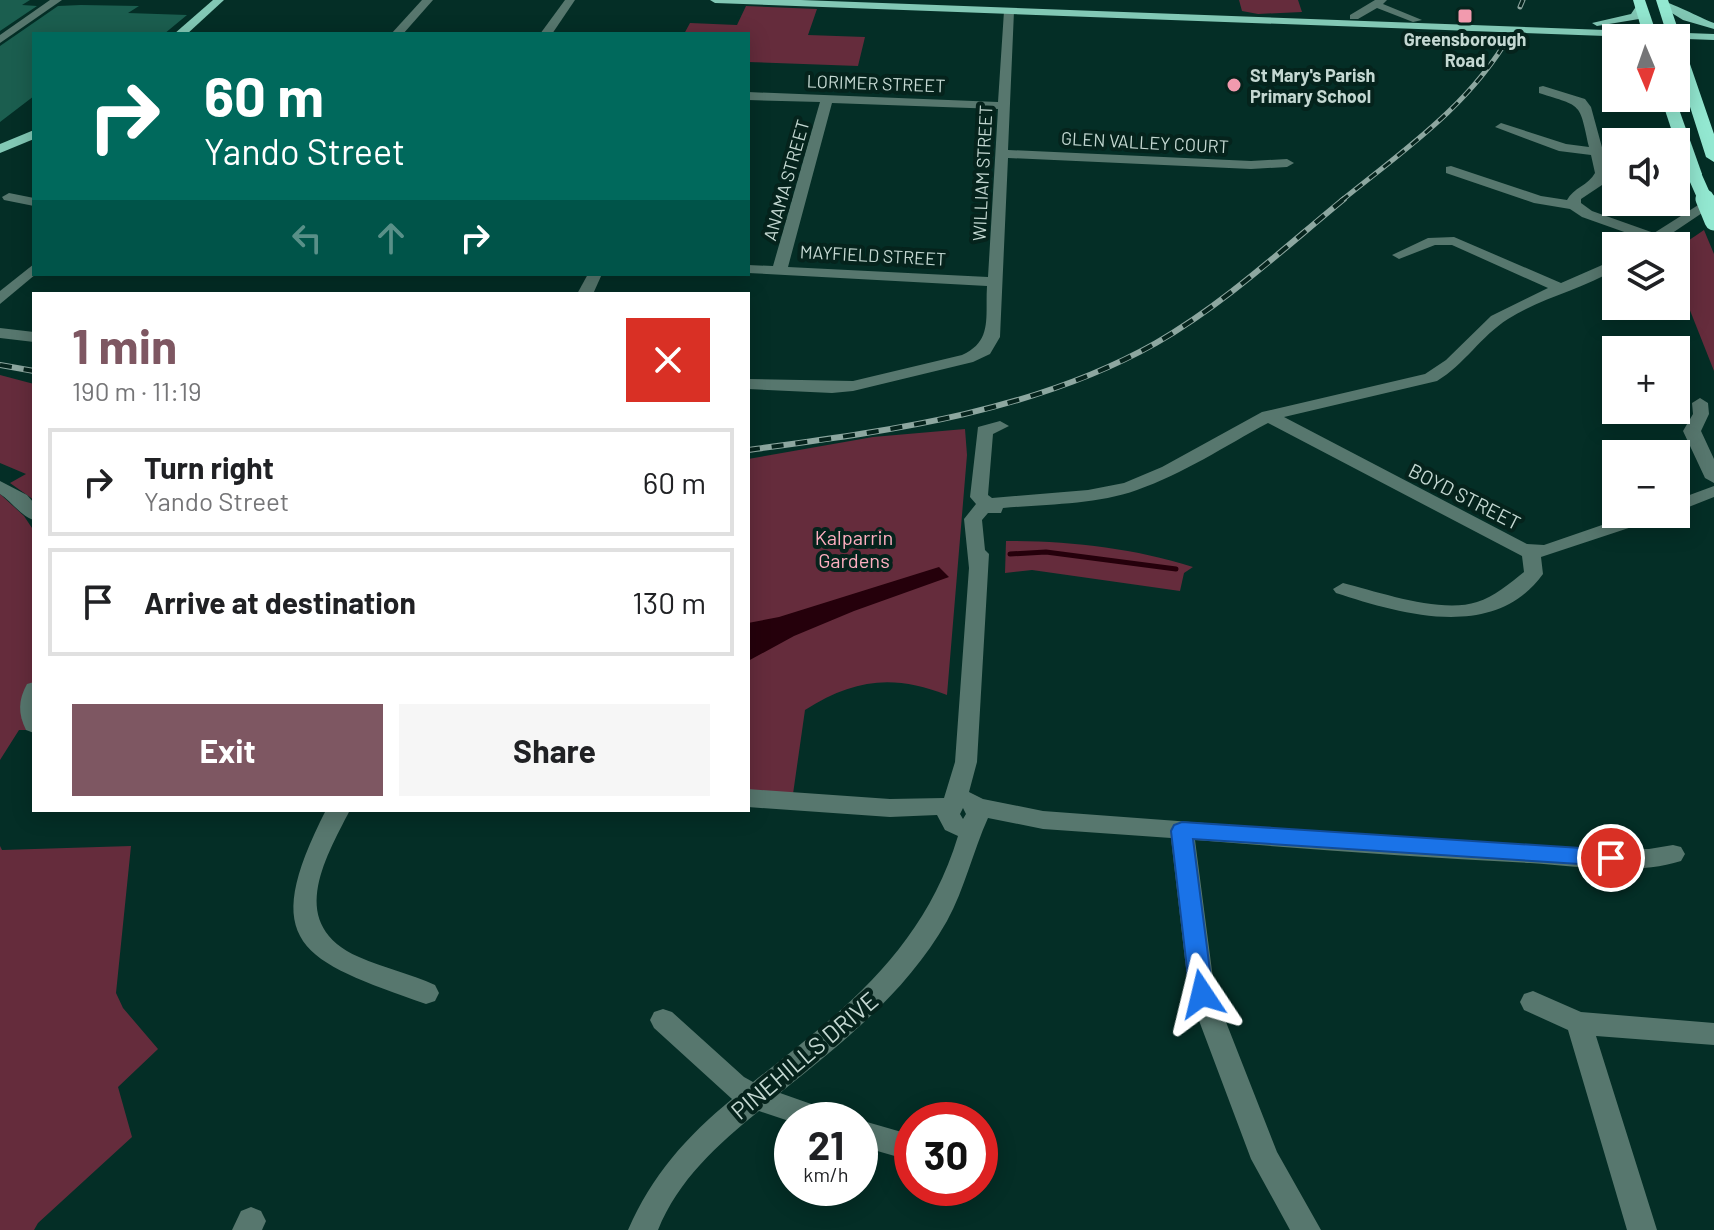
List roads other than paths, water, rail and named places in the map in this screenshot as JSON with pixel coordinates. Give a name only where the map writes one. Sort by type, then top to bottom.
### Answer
[{"type":"highway","points":[[1662,2],[1670,24]]},
{"type":"highway","points":[[1640,3],[1647,24]]},
{"type":"highway","points":[[1690,86],[1714,157]]},
{"type":"highway","points":[[1673,112],[1714,221]]},
{"type":"main road","points":[[715,0],[1013,7],[1247,19],[1586,29],[1635,17],[1640,3]]},
{"type":"main road","points":[[183,32],[224,2]]},
{"type":"main road","points":[[197,32],[224,2]]},
{"type":"main road","points":[[1662,2],[1687,18],[1714,27]]},
{"type":"main road","points":[[1356,21],[1371,18],[1602,30]]},
{"type":"main road","points":[[1690,29],[1714,27]]},
{"type":"main road","points":[[1586,29],[1602,34]]},
{"type":"main road","points":[[1690,34],[1714,39]]},
{"type":"main road","points":[[1690,47],[1714,39]]},
{"type":"main road","points":[[0,149],[32,135]]},
{"type":"main road","points":[[0,158],[32,145]]},
{"type":"street","points":[[0,40],[57,0]]},
{"type":"street","points":[[399,32],[428,0]]},
{"type":"street","points":[[547,32],[570,0]]},
{"type":"street","points":[[1371,18],[1383,2]]},
{"type":"street","points":[[1383,2],[1417,20]]},
{"type":"street","points":[[1356,21],[1383,2]]},
{"type":"street","name":"WILLIAM STREET","points":[[750,384],[853,386],[967,359],[984,351],[992,337],[1003,106],[1013,7]]},
{"type":"street","points":[[1543,90],[1575,95],[1586,107],[1602,168],[1600,178],[1574,198],[1574,205]]},
{"type":"street","name":"LORIMER STREET","points":[[750,96],[1003,106]]},
{"type":"street","name":"ANAMA STREET","points":[[779,271],[827,99]]},
{"type":"street","points":[[1501,127],[1568,149],[1598,152]]},
{"type":"street","name":"GLEN VALLEY COURT","points":[[1001,154],[1251,165],[1287,163]]},
{"type":"street","points":[[1452,170],[1545,202],[1574,205],[1627,232]]},
{"type":"street","points":[[9,197],[32,202]]},
{"type":"street","points":[[1664,232],[1714,199]]},
{"type":"street","points":[[1400,256],[1433,241],[1454,241],[1564,290]]},
{"type":"street","name":"MAYFIELD STREET","points":[[750,269],[995,282]]},
{"type":"street","points":[[0,299],[32,270]]},
{"type":"street","points":[[990,502],[1041,500],[1111,491],[1146,481],[1268,416],[1431,378],[1445,369],[1501,317],[1602,272]]},
{"type":"street","points":[[0,333],[32,337]]},
{"type":"street","points":[[1700,403],[1701,414],[1692,431],[1714,478]]},
{"type":"street","name":"BOYD STREET","points":[[1268,416],[1514,547],[1545,551],[1612,528]]},
{"type":"street","name":"PINEHILLS DRIVE","points":[[643,1230],[663,1188],[680,1164],[891,982],[938,919],[969,845],[963,814],[977,566],[990,502],[983,478],[985,430]]},
{"type":"street","points":[[0,486],[21,499],[32,512]]},
{"type":"street","points":[[1690,500],[1714,491]]},
{"type":"street","points":[[1343,589],[1385,601],[1458,611],[1475,610],[1487,606],[1533,574],[1534,563],[1530,551]]},
{"type":"street","points":[[32,695],[29,705],[32,717]]},
{"type":"street","points":[[750,798],[1581,857],[1649,858],[1673,854]]},
{"type":"street","points":[[337,812],[307,875],[303,905],[306,920],[323,948],[336,958],[426,993]]},
{"type":"street","points":[[1182,831],[1202,994],[1265,1159],[1306,1230]]},
{"type":"street","points":[[1533,1002],[1579,1023],[1714,1034]]},
{"type":"street","points":[[663,1020],[722,1077],[755,1097],[774,1104]]},
{"type":"street","points":[[1579,1023],[1642,1230]]},
{"type":"waterway","points":[[1010,554],[1046,552],[1176,569]]},
{"type":"railway","points":[[1520,7],[1523,0]]},
{"type":"railway","points":[[1341,201],[1434,126],[1475,84],[1510,35]]},
{"type":"railway","points":[[750,450],[958,416],[1059,387],[1109,367],[1156,343],[1205,311],[1344,199]]},
{"type":"railway","points":[[0,365],[32,371]]},
{"type":"place","name":"Greensborough Road","points":[[1465,16]]},
{"type":"place","name":"St Mary's Parish Primary School","points":[[1234,85]]},
{"type":"park label","name":"Kalparrin Gardens","points":[[854,548]]}]
